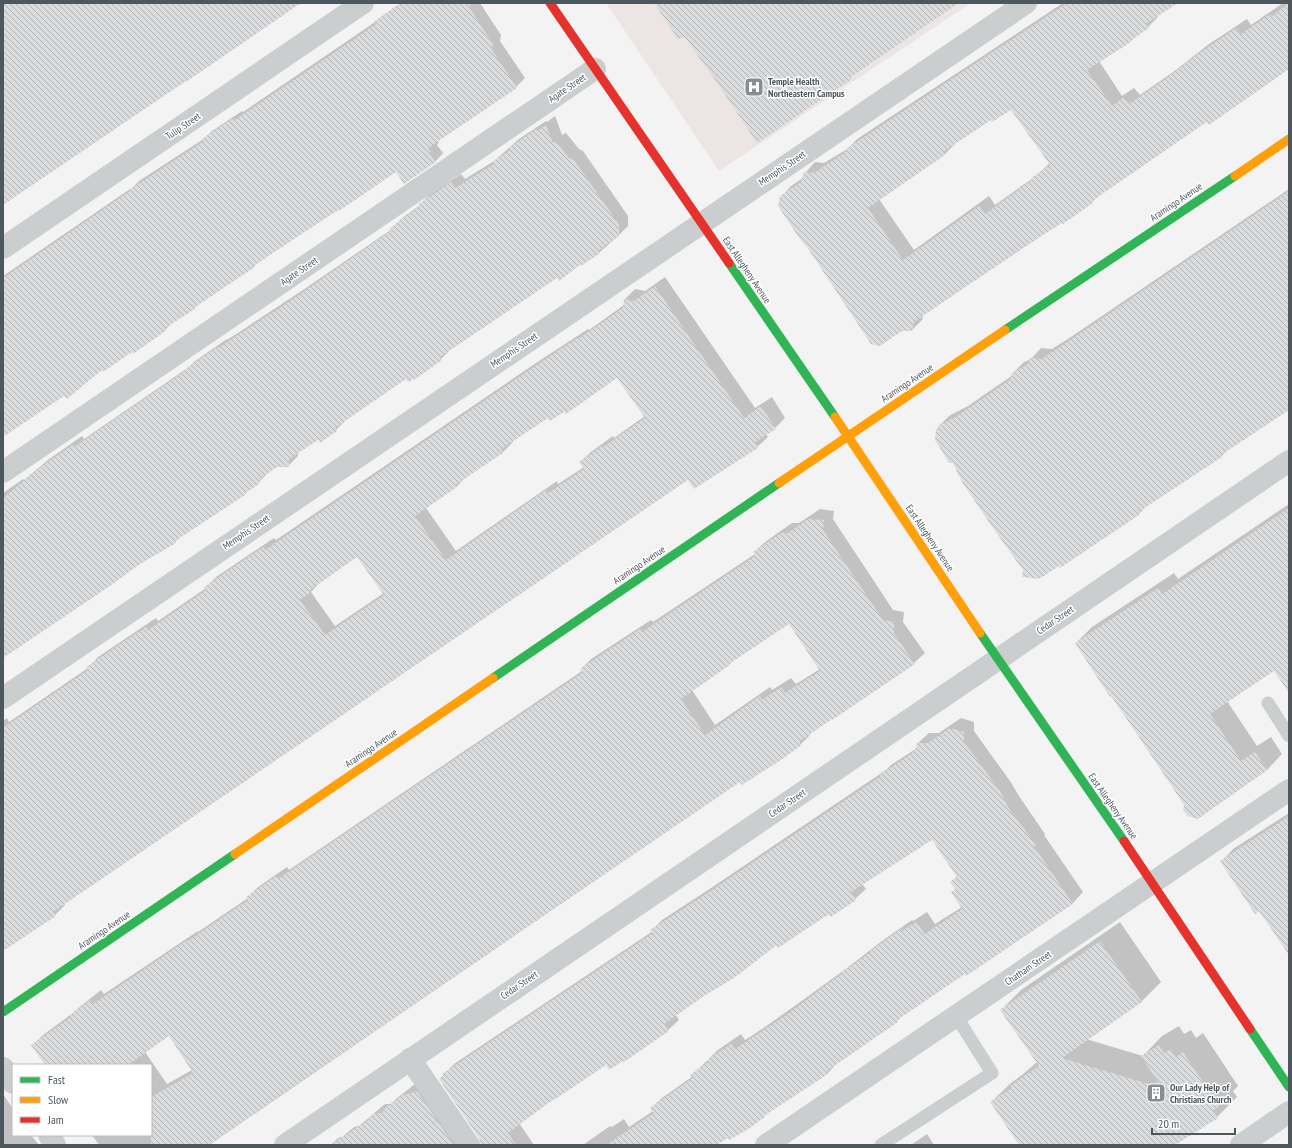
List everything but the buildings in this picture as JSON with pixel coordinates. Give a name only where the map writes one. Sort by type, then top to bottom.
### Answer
[{"type":"main road","name":"East Allegheny Avenue","points":[[550,3],[848,436],[1289,1087]]},
{"type":"main road","name":"Aramingo Avenue","points":[[3,1012],[848,436],[1289,139]]},
{"type":"street","name":"Tulip Street","points":[[3,248],[363,3]]},
{"type":"street","name":"Memphis Street","points":[[3,698],[1026,3]]},
{"type":"street","name":"Agate Street","points":[[3,472],[595,69]]},
{"type":"street","name":"Cedar Street","points":[[285,1145],[1289,461]]},
{"type":"street","name":"Chatham Street","points":[[766,1145],[1289,790]]},
{"type":"street","points":[[410,1059],[469,1145]]},
{"type":"street","points":[[3,1068],[12,1082]]},
{"type":"street","points":[[1241,1145],[1289,1112]]},
{"type":"street","points":[[49,1136],[55,1145]]},
{"type":"lane","points":[[1268,703],[1289,736]]},
{"type":"lane","points":[[881,1145],[992,1073],[956,1016]]},
{"type":"shaded area","name":"Temple Health Northeastern Campus","points":[[606,3],[971,3],[719,171]]},
{"type":"traffic: fast","points":[[1005,330],[1235,176]]},
{"type":"traffic: fast","points":[[729,263],[835,417]]},
{"type":"traffic: fast","points":[[493,678],[779,483]]},
{"type":"traffic: fast","points":[[980,633],[1124,841]]},
{"type":"traffic: fast","points":[[3,1012],[235,854]]},
{"type":"traffic: fast","points":[[1250,1029],[1289,1087]]},
{"type":"traffic: slow","points":[[1235,176],[1289,139]]},
{"type":"traffic: slow","points":[[779,483],[1005,330]]},
{"type":"traffic: slow","points":[[835,417],[980,633]]},
{"type":"traffic: slow","points":[[235,854],[493,678]]},
{"type":"traffic: jam","points":[[550,3],[729,263]]},
{"type":"traffic: jam","points":[[1124,841],[1250,1029]]},
{"type":"place","name":"Temple Health Northeastern Campus","points":[[754,87]]},
{"type":"place","name":"Our Lady Help of Christians Church","points":[[1156,1093]]}]
